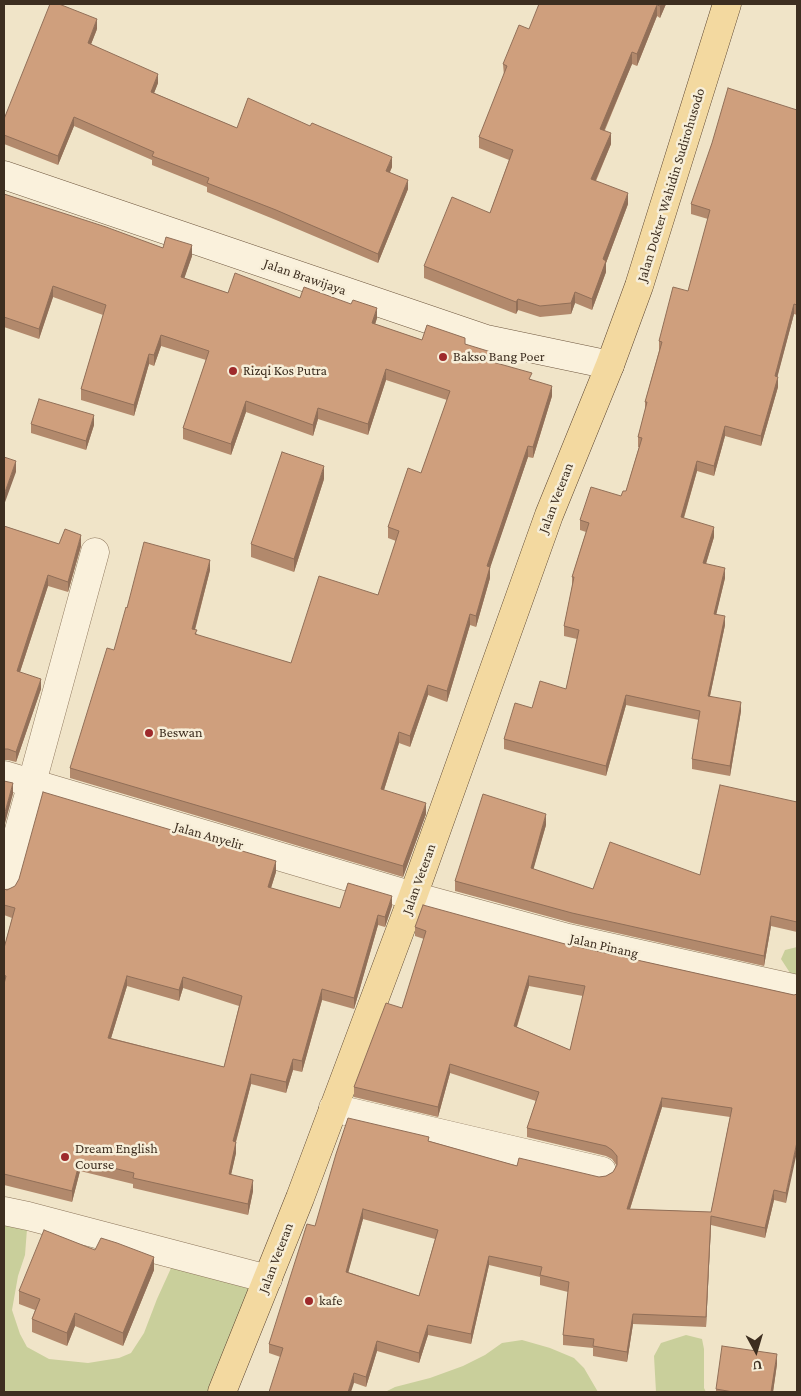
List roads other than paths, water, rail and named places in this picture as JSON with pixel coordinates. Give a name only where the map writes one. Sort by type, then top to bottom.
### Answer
[{"type":"main road","name":"Jalan Dokter Wahidin Sudirohusodo","points":[[610,364],[639,286],[727,4]]},
{"type":"main road","name":"Jalan Veteran","points":[[222,1392],[268,1279],[414,896],[549,515],[610,364]]},
{"type":"street","name":"Jalan Brawijaya","points":[[4,175],[486,339],[610,364]]},
{"type":"street","points":[[4,885],[95,552]]},
{"type":"street","name":"Jalan Anyelir","points":[[4,775],[414,896]]},
{"type":"street","name":"Jalan Pinang","points":[[414,896],[568,938],[797,989]]},
{"type":"street","points":[[333,1108],[602,1171]]},
{"type":"street","points":[[4,1211],[268,1279]]},
{"type":"place","name":"Bakso Bang Poer","points":[[443,357]]},
{"type":"place","name":"Rizqi Kos Putra","points":[[233,371]]},
{"type":"place","name":"Beswan","points":[[149,733]]},
{"type":"place","name":"Dream English Course","points":[[65,1157]]},
{"type":"place","name":"kafe","points":[[309,1301]]}]
